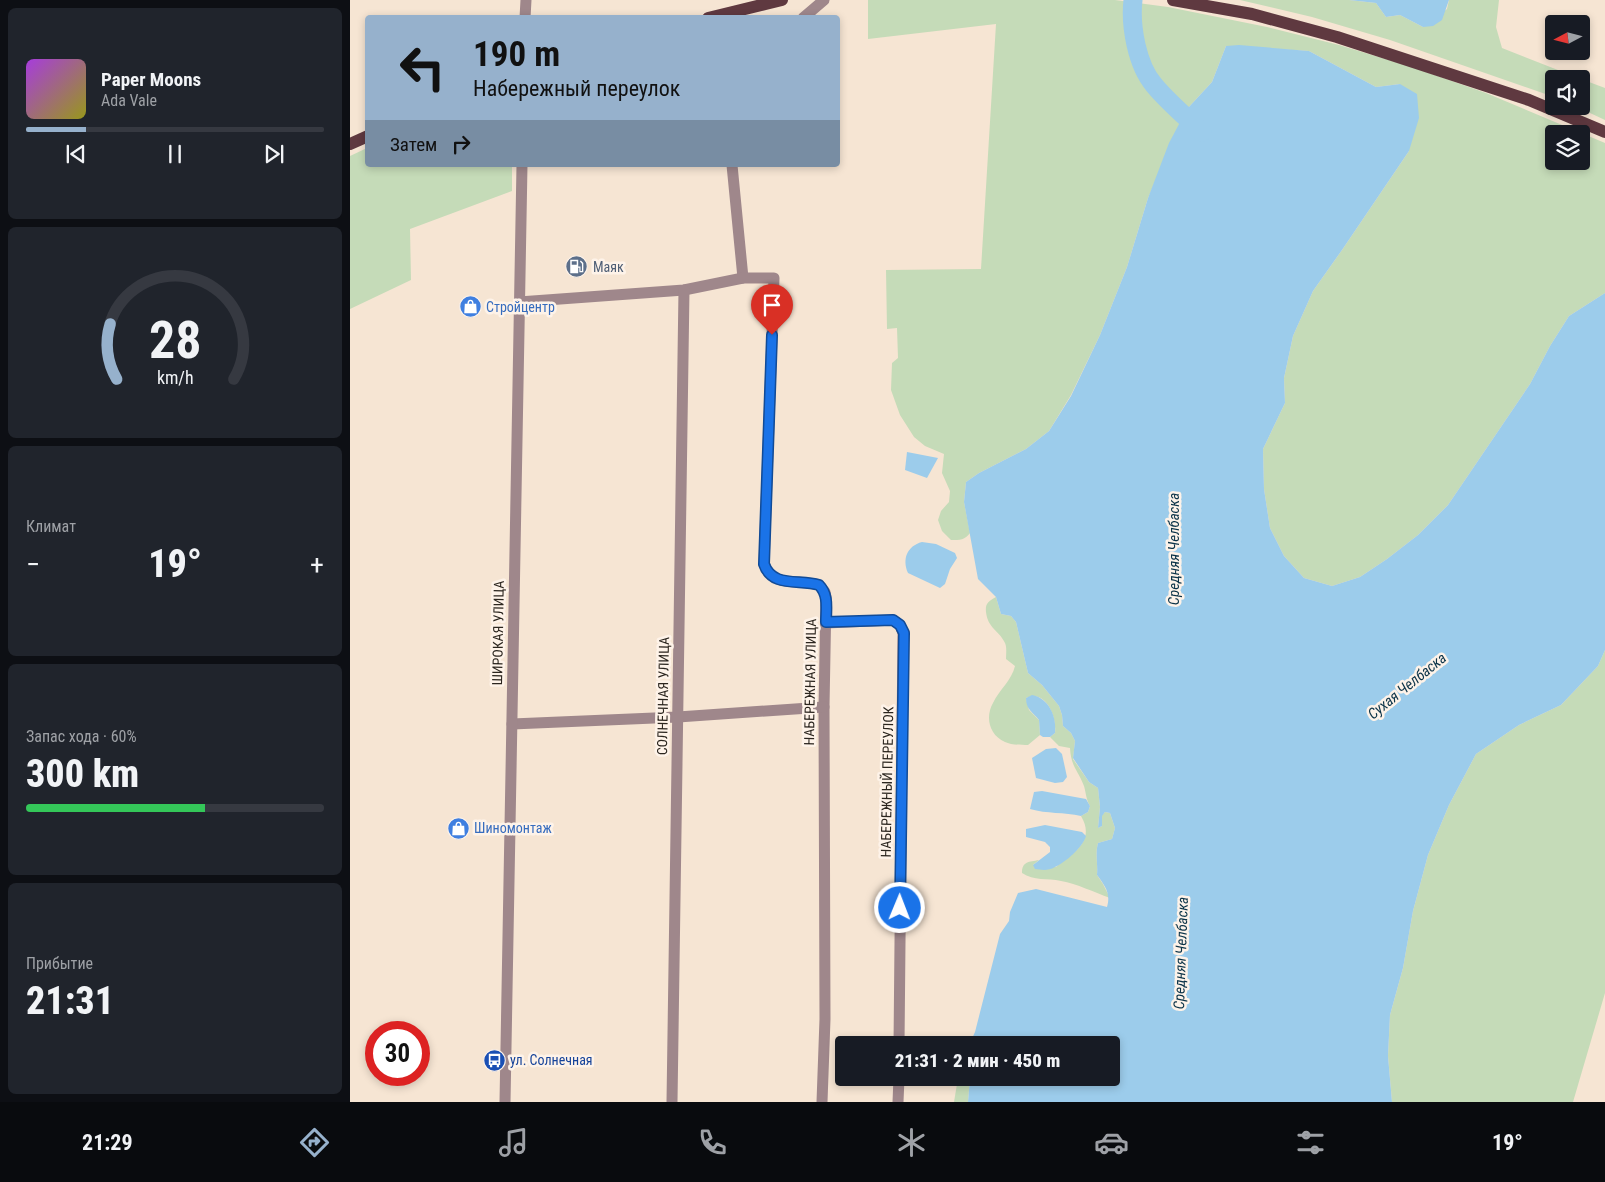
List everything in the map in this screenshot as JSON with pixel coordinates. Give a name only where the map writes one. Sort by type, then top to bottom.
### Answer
[{"type":"main road","points":[[723,15],[782,0]]},
{"type":"main road","points":[[1173,0],[1252,14],[1337,37],[1529,100],[1605,132]]},
{"type":"main road","points":[[350,144],[365,137]]},
{"type":"street","points":[[806,15],[824,0]]},
{"type":"street","name":"ШИРОКАЯ УЛИЦА","points":[[505,1102],[522,167]]},
{"type":"street","points":[[519,302],[684,290],[743,278],[732,167]]},
{"type":"street","name":"НАБЕРЕЖНАЯ УЛИЦА","points":[[743,278],[774,278],[764,564],[767,572],[779,580],[819,585],[825,592],[826,597],[822,1102]]},
{"type":"street","name":"СОЛНЕЧНАЯ УЛИЦА","points":[[672,1102],[684,290]]},
{"type":"street","name":"НАБЕРЕЖНЫЙ ПЕРЕУЛОК","points":[[826,622],[893,620],[900,625],[904,633],[899,1036]]},
{"type":"street","points":[[512,724],[678,717],[824,707]]},
{"type":"street","points":[[898,1102],[899,1086]]},
{"type":"green space","points":[[868,0],[1115,0],[1168,7],[1267,27],[1339,45],[1412,67],[1486,93],[1562,125],[1545,125],[1545,170],[1590,170],[1590,137],[1605,143],[1605,293],[1569,316],[1550,346],[1530,384],[1448,505],[1418,535],[1360,577],[1332,586],[1304,578],[1284,556],[1270,528],[1264,489],[1263,449],[1285,403],[1284,378],[1293,336],[1313,291],[1409,151],[1400,84],[1376,87],[1309,51],[1226,46],[1212,82],[1187,109],[1148,198],[1127,267],[1100,335],[1071,395],[1049,431],[1026,449],[979,473],[966,482],[964,502],[970,533],[962,539],[951,540],[942,531],[938,520],[941,511],[949,502],[950,491],[942,473],[944,454],[925,446],[914,437],[900,415],[891,390],[892,363],[898,358],[897,328],[887,329],[886,270],[981,269],[996,24],[868,39]]},
{"type":"green space","points":[[1240,0],[1349,0],[1376,3],[1386,17],[1400,15],[1423,27],[1447,9],[1449,0],[1499,0],[1496,27],[1502,48],[1558,70],[1545,70],[1545,94],[1390,40],[1312,17]]},
{"type":"green space","points":[[1590,82],[1605,88],[1605,120],[1590,113]]},
{"type":"green space","points":[[365,149],[365,167],[512,167],[512,191],[410,229],[411,280],[350,309],[350,156]]},
{"type":"green space","points":[[996,597],[1001,614],[1011,616],[1016,622],[1028,673],[1042,685],[1059,706],[1063,726],[1071,733],[1075,741],[1073,759],[1089,782],[1098,788],[1100,807],[1098,828],[1102,826],[1102,815],[1105,812],[1110,813],[1115,828],[1112,839],[1098,843],[1097,875],[1110,898],[1073,884],[1036,878],[1022,873],[1025,864],[1039,860],[1033,865],[1056,867],[1075,851],[1080,846],[1086,833],[1081,816],[1088,812],[1090,806],[1084,786],[1073,764],[1070,748],[1059,746],[1050,737],[1055,733],[1054,720],[1049,706],[1039,697],[1026,698],[1029,710],[1039,720],[1040,735],[1028,745],[1005,742],[995,735],[992,730],[989,720],[991,708],[1015,666],[1006,659],[1005,643],[987,618],[987,604]]},
{"type":"green space","points":[[1605,650],[1605,993],[1573,1102],[1392,1102],[1388,1056],[1390,1015],[1403,968],[1413,911],[1428,855],[1449,805],[1476,754],[1519,725],[1561,705],[1598,666]]},
{"type":"green space","points":[[957,1086],[969,1086],[968,1102],[954,1102]]},
{"type":"water","points":[[1349,0],[1449,0],[1442,20],[1433,26],[1423,27],[1400,15],[1386,17],[1376,3]]},
{"type":"water","name":"Сухая Челбаска","points":[[1239,45],[1309,51],[1376,87],[1400,84],[1417,94],[1419,118],[1409,151],[1313,291],[1293,336],[1284,378],[1285,403],[1263,449],[1264,489],[1270,528],[1284,556],[1304,578],[1332,586],[1360,577],[1418,535],[1448,505],[1530,384],[1550,346],[1569,316],[1605,293],[1605,650],[1598,666],[1561,705],[1519,725],[1476,754],[1449,805],[1428,855],[1413,911],[1403,968],[1390,1015],[1388,1056],[1392,1102],[968,1102],[969,1086],[1120,1086],[1120,1036],[973,1036],[1000,934],[1009,921],[1010,912],[1018,893],[1036,889],[1107,907],[1108,894],[1097,875],[1097,851],[1098,843],[1112,839],[1115,828],[1110,813],[1105,812],[1102,816],[1102,826],[1098,828],[1100,807],[1098,788],[1089,782],[1073,758],[1075,741],[1071,733],[1063,726],[1059,706],[1042,685],[1028,673],[1016,622],[1011,616],[1001,614],[996,597],[978,579],[964,502],[966,482],[979,473],[1026,449],[1049,431],[1071,396],[1100,335],[1127,267],[1148,198],[1169,143],[1187,109],[1212,82],[1226,46]]},
{"type":"water","points":[[907,452],[938,458],[927,478],[905,470]]},
{"type":"water","points":[[922,542],[936,544],[955,553],[957,558],[950,569],[945,584],[940,588],[908,573],[906,568],[906,558],[909,550]]},
{"type":"water","points":[[1032,695],[1043,700],[1051,709],[1055,721],[1055,733],[1050,737],[1040,735],[1039,720],[1027,705],[1026,698]]},
{"type":"water","points":[[1056,748],[1062,754],[1067,777],[1063,782],[1055,783],[1036,778],[1032,758],[1046,749]]},
{"type":"water","points":[[1042,791],[1086,799],[1090,806],[1088,812],[1081,816],[1030,809],[1034,792]]},
{"type":"water","points":[[1045,825],[1082,832],[1086,836],[1078,849],[1059,865],[1047,870],[1035,869],[1033,865],[1050,852],[1050,847],[1045,842],[1026,837],[1026,829]]},
{"type":"waterway","name":"Средняя Челбаска","points":[[1133,0],[1132,10],[1136,45],[1148,77],[1165,97],[1202,132]]},
{"type":"place","name":"Маяк","points":[[577,267]]},
{"type":"place","name":"Стройцентр","points":[[470,307]]},
{"type":"place","name":"Шиномонтаж","points":[[458,828]]},
{"type":"place","name":"ул. Солнечная","points":[[494,1060]]},
{"type":"route","points":[[772,335],[764,564],[767,572],[779,580],[819,585],[825,592],[826,597],[826,622],[893,620],[900,625],[904,633],[900,908]]}]
